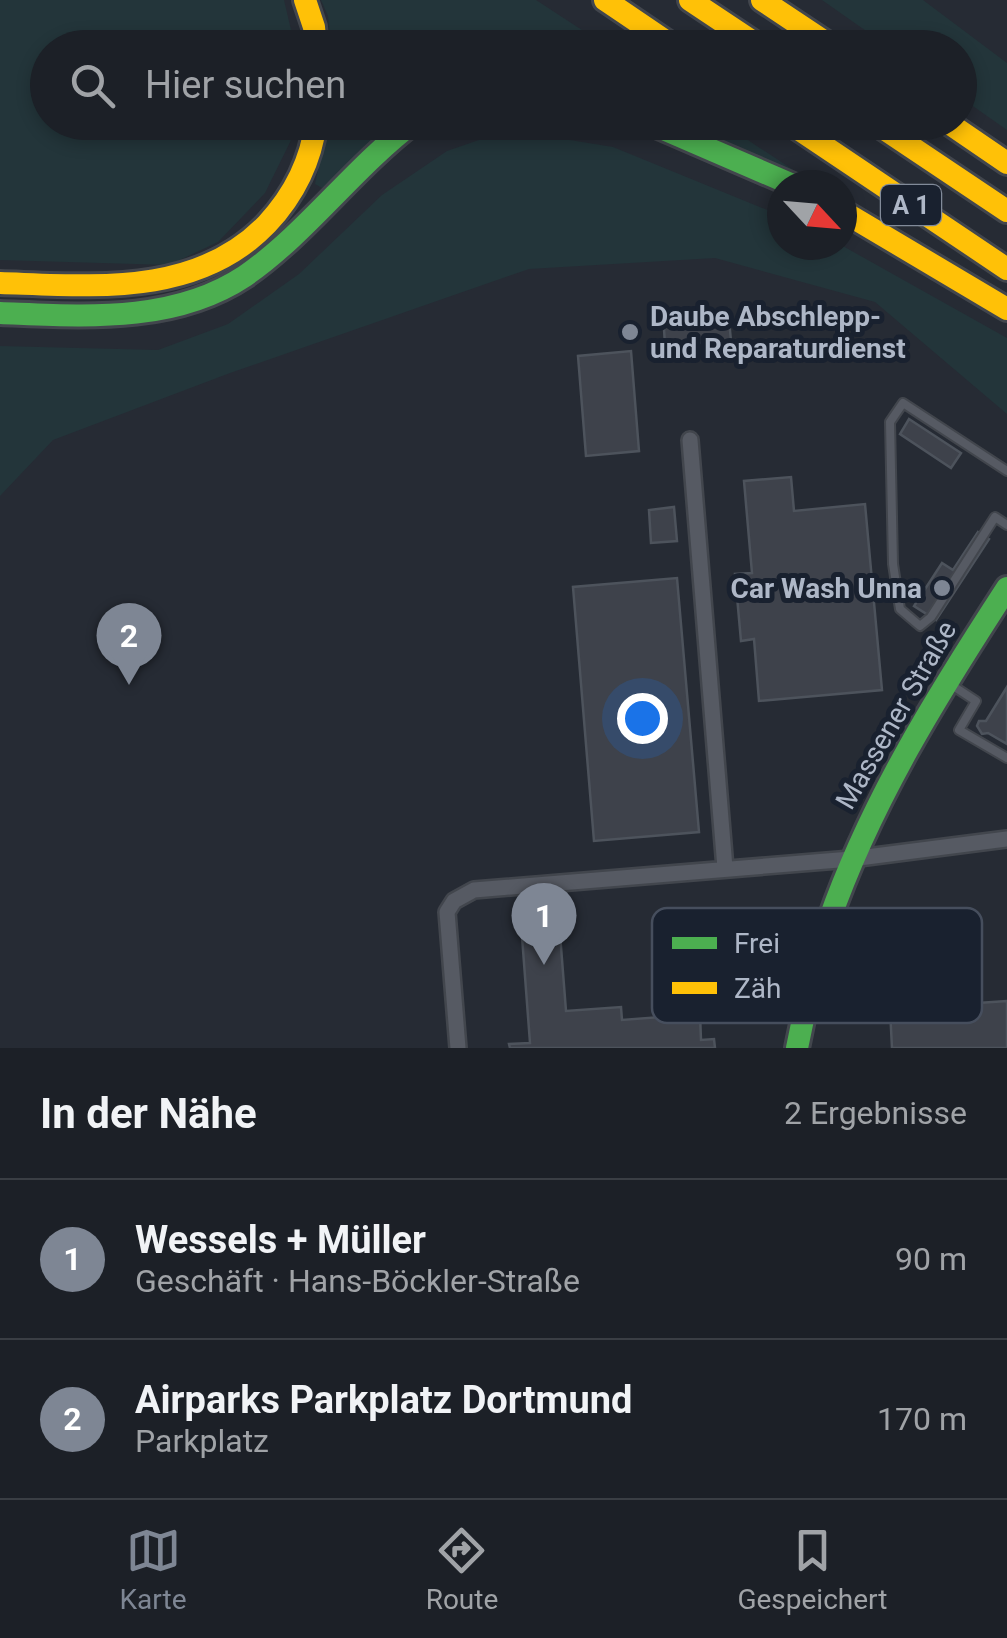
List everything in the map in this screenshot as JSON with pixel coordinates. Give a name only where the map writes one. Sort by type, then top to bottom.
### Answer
[{"type":"main road","points":[[305,0],[314,30]]},
{"type":"main road","points":[[605,0],[649,30]]},
{"type":"main road","points":[[690,0],[735,30]]},
{"type":"main road","points":[[762,0],[807,30]]},
{"type":"main road","points":[[0,283],[138,284],[180,278],[226,260],[266,228],[296,188],[314,140]]},
{"type":"main road","points":[[0,312],[71,316],[149,314],[202,299],[236,282],[272,255],[388,140]]},
{"type":"main road","points":[[688,140],[767,174]]},
{"type":"main road","name":"A 1","points":[[815,140],[1007,270]]},
{"type":"main road","name":"A 1","points":[[901,140],[1007,211]]},
{"type":"main road","points":[[973,140],[1007,163]]},
{"type":"main road","points":[[857,220],[1007,309]]},
{"type":"main road","name":"Massener Straße","points":[[834,908],[851,858],[901,756],[945,680],[1007,588]]},
{"type":"main road","name":"Massener Straße","points":[[797,1048],[802,1023]]},
{"type":"street","points":[[690,440],[725,868]]},
{"type":"street","points":[[458,1048],[448,912],[454,901],[474,890],[851,858],[1007,839]]},
{"type":"lane","points":[[1007,471],[903,403],[890,422],[893,564],[900,609],[920,626],[930,617],[995,518],[1007,525]]},
{"type":"lane","points":[[945,680],[976,701],[959,730],[1007,758]]},
{"type":"shaded area","points":[[0,0],[284,0],[291,30],[30,30],[30,140],[291,140],[265,193],[218,242],[169,265],[0,260]]},
{"type":"shaded area","points":[[321,0],[536,0],[582,30],[329,30]]},
{"type":"shaded area","points":[[822,0],[923,0],[963,30],[865,30]]},
{"type":"shaded area","points":[[977,40],[1007,63],[1007,130],[977,109]]},
{"type":"shaded area","points":[[324,140],[380,140],[322,188],[315,184]]},
{"type":"shaded area","points":[[479,140],[570,140],[613,147],[767,210],[767,260],[857,260],[857,254],[1007,338],[1007,414],[875,302],[715,258],[529,269],[230,373],[53,440],[0,496],[0,346],[158,350],[228,324],[299,274],[382,195],[447,151]]},
{"type":"shaded area","points":[[708,140],[748,140],[793,170],[782,170]]},
{"type":"building","points":[[728,309],[731,341],[665,345],[663,313]]},
{"type":"building","points":[[631,351],[639,451],[586,456],[578,356]]},
{"type":"building","points":[[909,419],[961,453],[951,468],[900,434]]},
{"type":"building","points":[[791,477],[794,511],[865,504],[882,690],[759,701],[754,639],[741,641],[735,574],[752,573],[744,481]]},
{"type":"building","points":[[674,507],[677,541],[651,543],[649,510]]},
{"type":"building","name":"Car Wash Unna","points":[[978,532],[989,539],[936,620],[914,606],[942,563],[953,570]]},
{"type":"building","points":[[677,578],[699,832],[594,841],[573,587]]},
{"type":"building","points":[[1007,687],[1007,744],[988,733],[982,734],[977,726],[979,721],[986,721]]},
{"type":"building","points":[[559,921],[566,1011],[621,1007],[622,1020],[652,1018],[652,1023],[700,1023],[701,1040],[714,1039],[715,1048],[510,1048],[509,1044],[530,1043],[521,923]]},
{"type":"building","points":[[1007,1001],[1007,1048],[892,1048],[891,1023],[982,1023],[982,1003]]},
{"type":"traffic: fast","points":[[0,313],[126,314],[157,310],[217,291],[268,259],[392,140]]},
{"type":"traffic: fast","points":[[689,140],[767,174]]},
{"type":"traffic: fast","points":[[834,908],[886,791],[931,708],[1007,588]]},
{"type":"traffic: fast","points":[[797,1048],[802,1023]]},
{"type":"traffic: slow","points":[[305,0],[314,30]]},
{"type":"traffic: slow","points":[[605,0],[649,30]]},
{"type":"traffic: slow","points":[[690,0],[735,30]]},
{"type":"traffic: slow","points":[[762,0],[807,30]]},
{"type":"traffic: slow","points":[[0,283],[142,282],[176,276],[209,264],[239,248],[277,213],[293,189],[313,140]]},
{"type":"traffic: slow","points":[[815,140],[1007,269]]},
{"type":"traffic: slow","points":[[901,140],[1007,211]]},
{"type":"traffic: slow","points":[[973,140],[1007,163]]},
{"type":"traffic: slow","points":[[857,220],[1007,309]]},
{"type":"place","name":"Daube Abschlepp- und Reparaturdienst","points":[[630,332]]},
{"type":"place","name":"Car Wash Unna","points":[[942,588]]},
{"type":"place","name":"Airparks Parkplatz Dortmund","points":[[129,685]]},
{"type":"place","name":"Wessels + Müller","points":[[544,965]]}]
